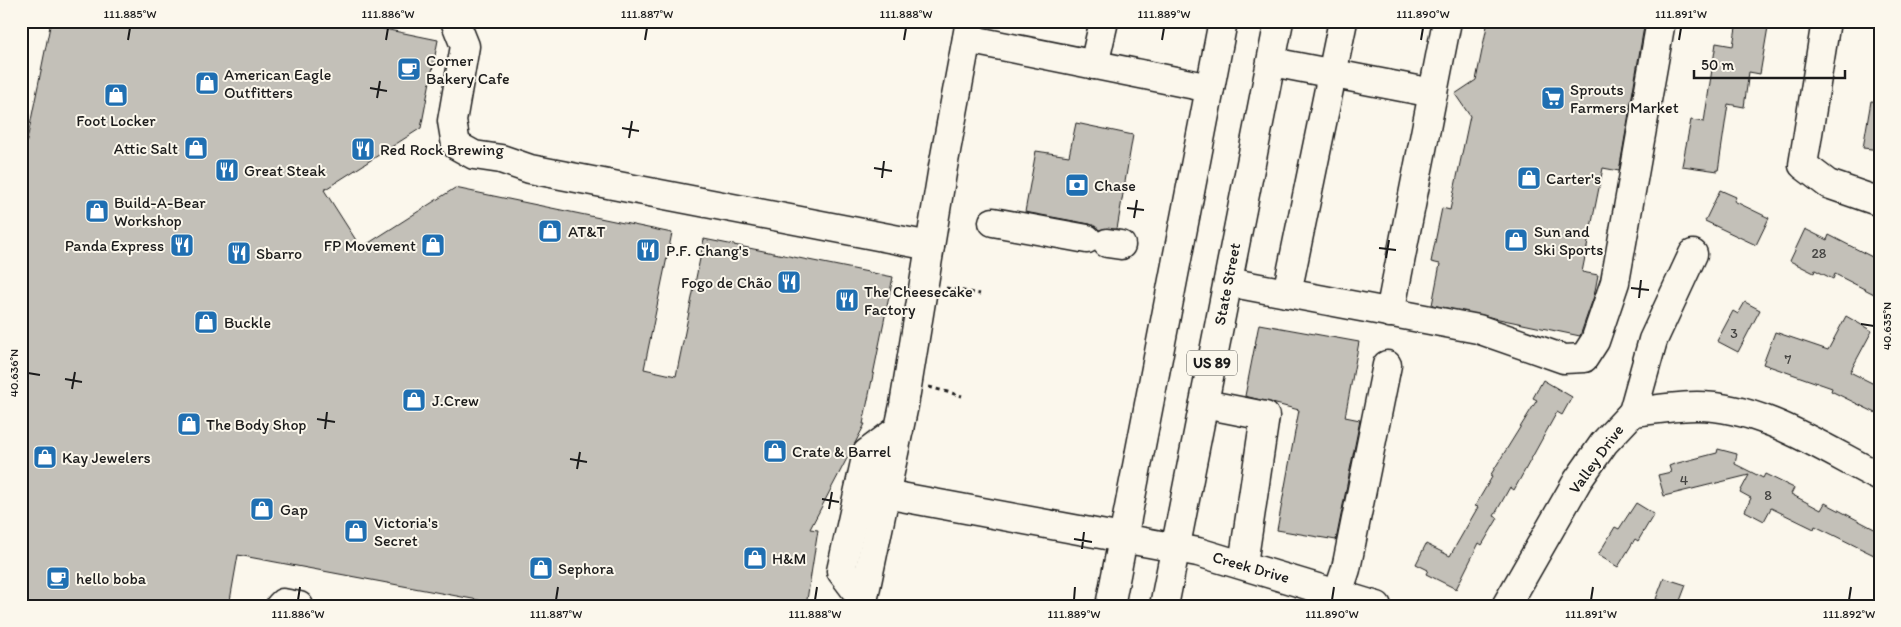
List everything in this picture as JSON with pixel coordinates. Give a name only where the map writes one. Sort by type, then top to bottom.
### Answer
[{"type":"main road","points":[[455,21],[465,46],[452,121],[456,145],[474,155],[501,159],[530,169],[930,246]]},
{"type":"main road","points":[[1094,65],[1104,21]]},
{"type":"main road","points":[[1110,606],[1223,21]]},
{"type":"main road","name":"State Street","points":[[1164,606],[1279,21]]},
{"type":"main road","points":[[1287,293],[1320,130],[1334,74],[1343,21]]},
{"type":"main road","points":[[1390,313],[1447,21]]},
{"type":"main road","points":[[1228,282],[1478,329],[1564,358],[1584,358],[1595,341],[1615,282],[1661,21]]},
{"type":"main road","points":[[1826,21],[1803,165],[1828,184],[1880,202]]},
{"type":"main road","points":[[863,603],[899,429],[968,30],[1094,65],[1210,88]]},
{"type":"main road","points":[[1272,62],[1433,93]]},
{"type":"main road","points":[[993,222],[1105,242]]},
{"type":"main road","points":[[1633,412],[1653,340],[1693,254]]},
{"type":"main road","points":[[1338,593],[1346,569],[1387,365]]},
{"type":"main road","points":[[1204,404],[1265,416],[1242,564]]},
{"type":"main road","name":"Valley Drive","points":[[1506,606],[1578,480],[1604,443],[1633,412],[1698,406],[1751,415],[1777,425],[1880,477]]},
{"type":"main road","points":[[863,603],[841,571],[866,453],[899,429]]},
{"type":"main road","name":"Creek Drive","points":[[885,494],[1175,548],[1242,564],[1377,606]]},
{"type":"main road","points":[[280,606],[283,603],[299,606]]},
{"type":"path","points":[[941,287],[980,294]]},
{"type":"path","points":[[922,385],[962,396]]},
{"type":"building","points":[[51,21],[345,21],[438,40],[421,128],[324,190],[361,248],[455,188],[672,233],[644,369],[676,376],[704,239],[893,277],[863,424],[865,424],[810,529],[818,530],[806,606],[510,606],[238,555],[229,606],[21,606],[21,170]]},
{"type":"building","points":[[1488,21],[1645,21],[1619,171],[1603,168],[1582,272],[1598,275],[1594,296],[1580,336],[1432,305],[1440,264],[1431,262],[1442,208],[1450,210],[1470,116],[1455,94],[1476,80]]},
{"type":"building","points":[[1737,21],[1769,21],[1760,74],[1749,72],[1744,107],[1728,104],[1718,171],[1682,166],[1691,120],[1704,122],[1716,43],[1733,46]]},
{"type":"building","points":[[1871,101],[1880,102],[1880,150],[1863,148]]},
{"type":"building","name":"Chase","points":[[1076,123],[1133,135],[1117,229],[1099,230],[1090,224],[1025,212],[1036,151],[1069,156]]},
{"type":"building","points":[[1720,190],[1736,197],[1734,201],[1769,218],[1756,245],[1705,221]]},
{"type":"building","points":[[1805,229],[1827,240],[1829,235],[1880,261],[1880,297],[1835,274],[1833,279],[1815,270],[1814,273],[1790,261]]},
{"type":"building","points":[[1745,302],[1760,310],[1738,352],[1717,341],[1733,311],[1738,314]]},
{"type":"building","points":[[1846,316],[1872,331],[1850,372],[1880,387],[1880,415],[1831,391],[1832,388],[1763,364],[1775,332],[1828,350]]},
{"type":"building","points":[[1259,324],[1359,342],[1345,417],[1360,420],[1336,540],[1277,530],[1299,410],[1245,396]]},
{"type":"building","points":[[1543,380],[1572,397],[1562,415],[1557,412],[1514,490],[1510,487],[1494,516],[1498,518],[1482,545],[1479,543],[1456,589],[1426,574],[1428,570],[1416,564],[1426,544],[1450,556],[1478,507],[1475,506],[1492,477],[1490,476],[1537,400],[1533,398]]},
{"type":"building","points":[[1718,449],[1737,454],[1735,464],[1763,478],[1765,474],[1794,488],[1791,494],[1821,510],[1825,503],[1880,532],[1880,558],[1815,526],[1814,529],[1771,508],[1764,521],[1745,511],[1751,498],[1740,492],[1749,475],[1664,496],[1658,475],[1671,472],[1669,466],[1717,453]]},
{"type":"building","points":[[1636,503],[1654,514],[1638,541],[1635,539],[1618,567],[1598,555],[1615,527],[1619,529]]},
{"type":"building","points":[[1664,578],[1686,585],[1678,606],[1656,599]]},
{"type":"place","name":"Corner Bakery Cafe","points":[[409,69]]},
{"type":"place","name":"American Eagle Outfitters","points":[[207,83]]},
{"type":"place","name":"Foot Locker","points":[[116,95]]},
{"type":"place","name":"Sprouts Farmers Market","points":[[1553,98]]},
{"type":"place","name":"Attic Salt","points":[[196,148]]},
{"type":"place","name":"Red Rock Brewing","points":[[363,149]]},
{"type":"place","name":"Great Steak","points":[[227,170]]},
{"type":"place","name":"Carter's","points":[[1529,178]]},
{"type":"place","name":"Chase","points":[[1077,185]]},
{"type":"place","name":"Build-A-Bear Workshop","points":[[97,211]]},
{"type":"place","name":"AT&T","points":[[550,231]]},
{"type":"place","name":"Sun and Ski Sports","points":[[1516,240]]},
{"type":"place","name":"Panda Express","points":[[182,245]]},
{"type":"place","name":"FP Movement","points":[[433,245]]},
{"type":"place","name":"P.F. Chang's","points":[[648,250]]},
{"type":"place","name":"Sbarro","points":[[239,253]]},
{"type":"place","name":"Fogo de Chão","points":[[789,282]]},
{"type":"place","name":"The Cheesecake Factory","points":[[847,300]]},
{"type":"place","name":"Buckle","points":[[206,322]]},
{"type":"place","name":"J.Crew","points":[[414,400]]},
{"type":"place","name":"The Body Shop","points":[[189,424]]},
{"type":"place","name":"Crate & Barrel","points":[[775,451]]},
{"type":"place","name":"Kay Jewelers","points":[[45,457]]},
{"type":"place","name":"Gap","points":[[262,509]]},
{"type":"place","name":"Victoria's Secret","points":[[356,531]]},
{"type":"place","name":"H&M","points":[[755,558]]},
{"type":"place","name":"Sephora","points":[[541,568]]},
{"type":"place","name":"hello boba","points":[[58,578]]}]
